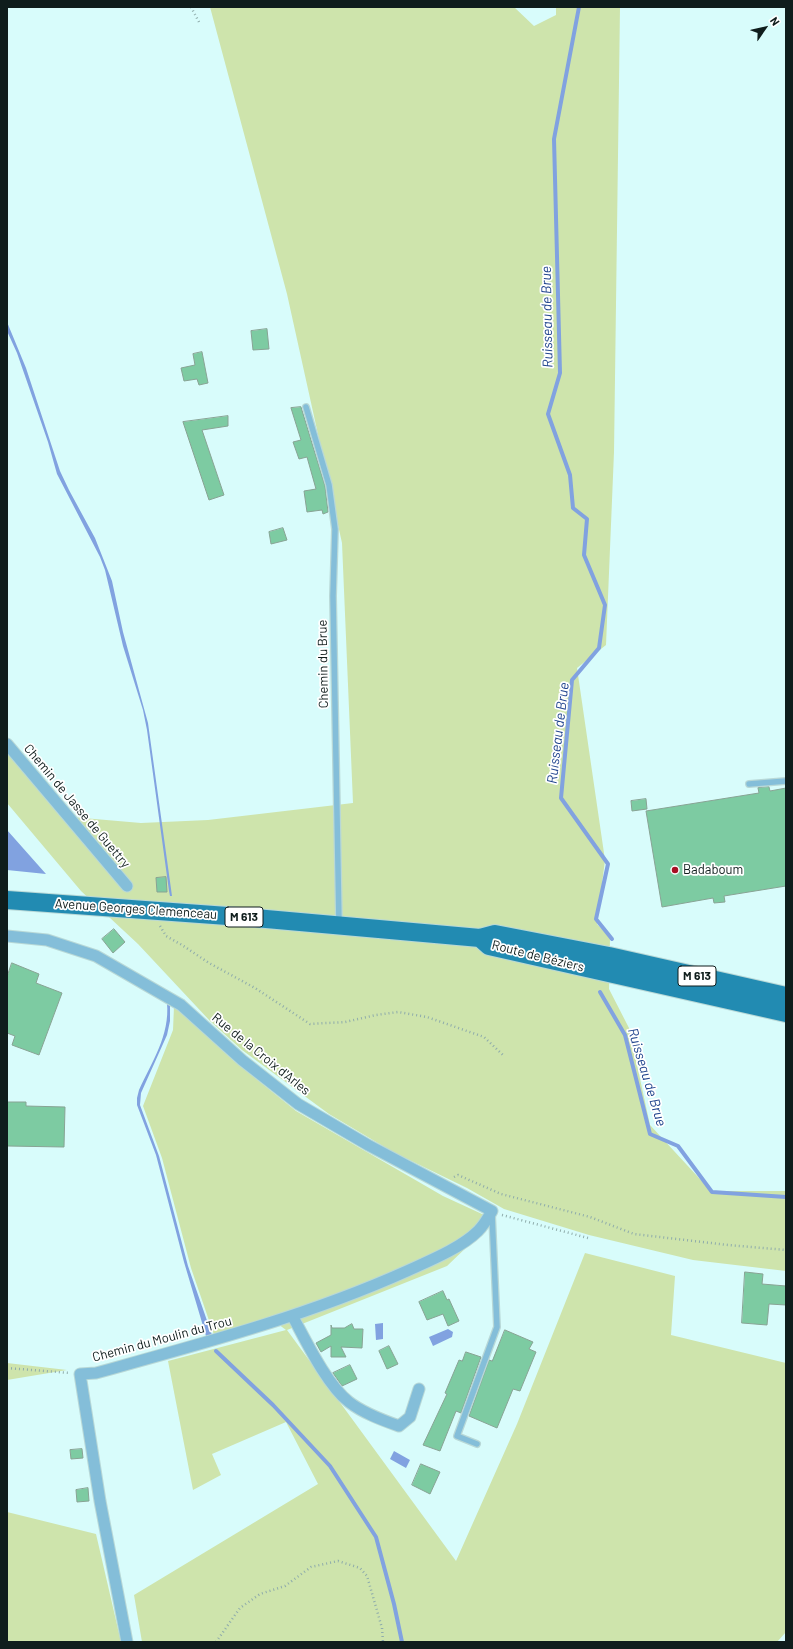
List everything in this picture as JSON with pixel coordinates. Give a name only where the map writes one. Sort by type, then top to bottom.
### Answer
[{"type":"main road","name":"Avenue Georges Clemenceau","points":[[7,900],[339,925],[480,938]]},
{"type":"main road","name":"Route de Béziers","points":[[480,938],[495,934],[609,956],[786,996]]},
{"type":"main road","name":"Route de Béziers","points":[[480,938],[489,946],[786,1013]]},
{"type":"street","name":"Chemin de Jasse de Guettry","points":[[7,744],[127,886]]},
{"type":"street","name":"Rue de la Croix d'Arles","points":[[7,936],[48,940],[96,956],[181,1005],[242,1060],[298,1104],[368,1145],[492,1211]]},
{"type":"street","name":"Chemin du Moulin du Trou","points":[[127,1642],[100,1501],[80,1374],[96,1373],[293,1316],[357,1292],[447,1253],[478,1232],[492,1211]]},
{"type":"street","points":[[293,1316],[329,1379],[348,1402],[376,1417],[399,1426],[410,1417],[419,1389]]},
{"type":"lane","name":"Chemin du Brue","points":[[306,406],[329,485],[335,529],[333,596],[339,925]]},
{"type":"lane","points":[[749,784],[786,781]]},
{"type":"lane","points":[[477,1444],[457,1436],[497,1327],[492,1211]]},
{"type":"path","points":[[191,7],[200,24]]},
{"type":"path","points":[[158,911],[160,927],[166,936],[209,963],[255,988],[310,1024],[345,1022],[398,1012],[427,1017],[484,1037],[503,1055]]},
{"type":"path","points":[[441,1184],[458,1175],[501,1194],[590,1217],[634,1234],[786,1250]]},
{"type":"path","points":[[492,1211],[588,1238]]},
{"type":"path","points":[[7,1368],[80,1374]]},
{"type":"path","points":[[216,1642],[240,1608],[260,1594],[285,1586],[311,1567],[338,1561],[360,1568],[367,1576],[382,1628],[383,1642]]},
{"type":"green space","points":[[210,7],[514,7],[534,26],[556,15],[556,7],[620,7],[614,452],[606,645],[577,668],[605,860],[597,924],[610,938],[609,989],[629,1028],[650,1125],[711,1191],[786,1191],[786,1271],[693,1260],[589,1235],[504,1209],[467,1188],[393,1152],[329,1114],[242,1050],[210,1021],[138,944],[81,891],[7,803],[7,753],[60,816],[141,823],[208,820],[353,803],[342,543],[287,294]]},
{"type":"green space","points":[[174,1006],[234,1061],[296,1111],[443,1196],[495,1220],[447,1266],[287,1330],[456,1561],[517,1424],[585,1253],[675,1276],[671,1335],[786,1363],[786,1632],[777,1642],[142,1642],[134,1595],[318,1484],[286,1422],[212,1454],[221,1475],[193,1490],[168,1361],[286,1330],[270,1318],[214,1335],[191,1268],[162,1158],[143,1106],[173,1030]]},
{"type":"green space","points":[[7,1363],[67,1370],[7,1380]]},
{"type":"green space","points":[[7,1512],[96,1534],[121,1642],[7,1642]]},
{"type":"water","points":[[7,322],[26,368],[60,471],[95,538],[112,581],[123,632],[148,723],[172,896],[170,896],[169,891],[143,710],[123,646],[105,570],[100,557],[57,474],[48,442],[17,353],[7,331]]},
{"type":"water","points":[[7,830],[46,874],[7,870]]},
{"type":"water","points":[[167,1003],[170,1005],[170,1021],[167,1035],[141,1093],[140,1105],[159,1156],[188,1266],[212,1335],[206,1336],[184,1262],[156,1155],[137,1105],[139,1090],[163,1037],[166,1026]]},
{"type":"water","points":[[383,1323],[383,1339],[376,1340],[375,1324]]},
{"type":"water","points":[[448,1329],[453,1332],[452,1337],[433,1346],[429,1337]]},
{"type":"water","points":[[394,1451],[410,1460],[406,1468],[390,1459]]},
{"type":"building","points":[[267,329],[269,349],[253,350],[251,331]]},
{"type":"building","points":[[202,352],[208,383],[199,385],[197,379],[184,381],[181,368],[195,365],[193,354]]},
{"type":"building","points":[[301,407],[325,486],[328,512],[323,514],[322,510],[307,512],[304,491],[316,489],[307,457],[299,459],[293,442],[301,440],[291,408]]},
{"type":"building","points":[[228,416],[228,426],[202,430],[224,495],[209,500],[183,422]]},
{"type":"building","points":[[283,528],[287,540],[271,544],[269,532]]},
{"type":"building","points":[[769,787],[770,791],[786,788],[786,886],[724,896],[725,902],[714,903],[713,898],[662,907],[646,811],[759,793],[758,788]]},
{"type":"building","points":[[646,799],[647,809],[632,811],[631,801]]},
{"type":"building","points":[[166,877],[167,892],[157,892],[156,878]]},
{"type":"building","points":[[114,929],[125,942],[113,953],[102,939]]},
{"type":"building","points":[[12,963],[39,974],[36,983],[62,993],[39,1055],[12,1045],[15,1036],[7,1033],[7,977]]},
{"type":"building","points":[[7,1102],[26,1102],[26,1106],[65,1107],[64,1147],[7,1146]]},
{"type":"building","points":[[745,1272],[763,1274],[762,1284],[786,1286],[786,1305],[769,1304],[767,1325],[742,1323]]},
{"type":"building","points":[[443,1291],[447,1300],[449,1299],[459,1321],[448,1326],[443,1314],[427,1320],[419,1302]]},
{"type":"building","points":[[352,1324],[354,1329],[363,1329],[362,1348],[341,1347],[346,1357],[331,1357],[331,1346],[321,1352],[316,1343],[331,1335],[331,1325],[332,1328],[344,1328]]},
{"type":"building","points":[[505,1330],[533,1342],[529,1349],[536,1352],[520,1391],[513,1389],[497,1428],[469,1416],[489,1360],[492,1361]]},
{"type":"building","points":[[389,1346],[398,1364],[387,1369],[379,1351]]},
{"type":"building","points":[[466,1352],[481,1357],[461,1413],[456,1411],[440,1451],[423,1445],[447,1394],[445,1393],[459,1360],[462,1361]]},
{"type":"building","points":[[350,1365],[357,1379],[342,1386],[333,1373]]},
{"type":"building","points":[[82,1449],[83,1458],[71,1459],[70,1450]]},
{"type":"building","points":[[421,1464],[440,1472],[430,1494],[412,1485]]},
{"type":"building","points":[[88,1488],[89,1501],[77,1502],[76,1490]]},
{"type":"waterway","name":"Ruisseau de Brue","points":[[579,7],[554,139],[560,373],[548,414],[570,475],[573,508],[587,519],[584,555],[605,605],[599,648],[572,680],[561,798],[608,864],[596,919],[612,939]]},
{"type":"waterway","name":"Ruisseau de Brue","points":[[600,992],[625,1035],[650,1134],[678,1146],[712,1192],[786,1197]]},
{"type":"waterway","points":[[216,1351],[273,1405],[330,1466],[376,1537],[394,1604],[402,1642]]},
{"type":"place","name":"Badaboum","points":[[675,870]]}]
